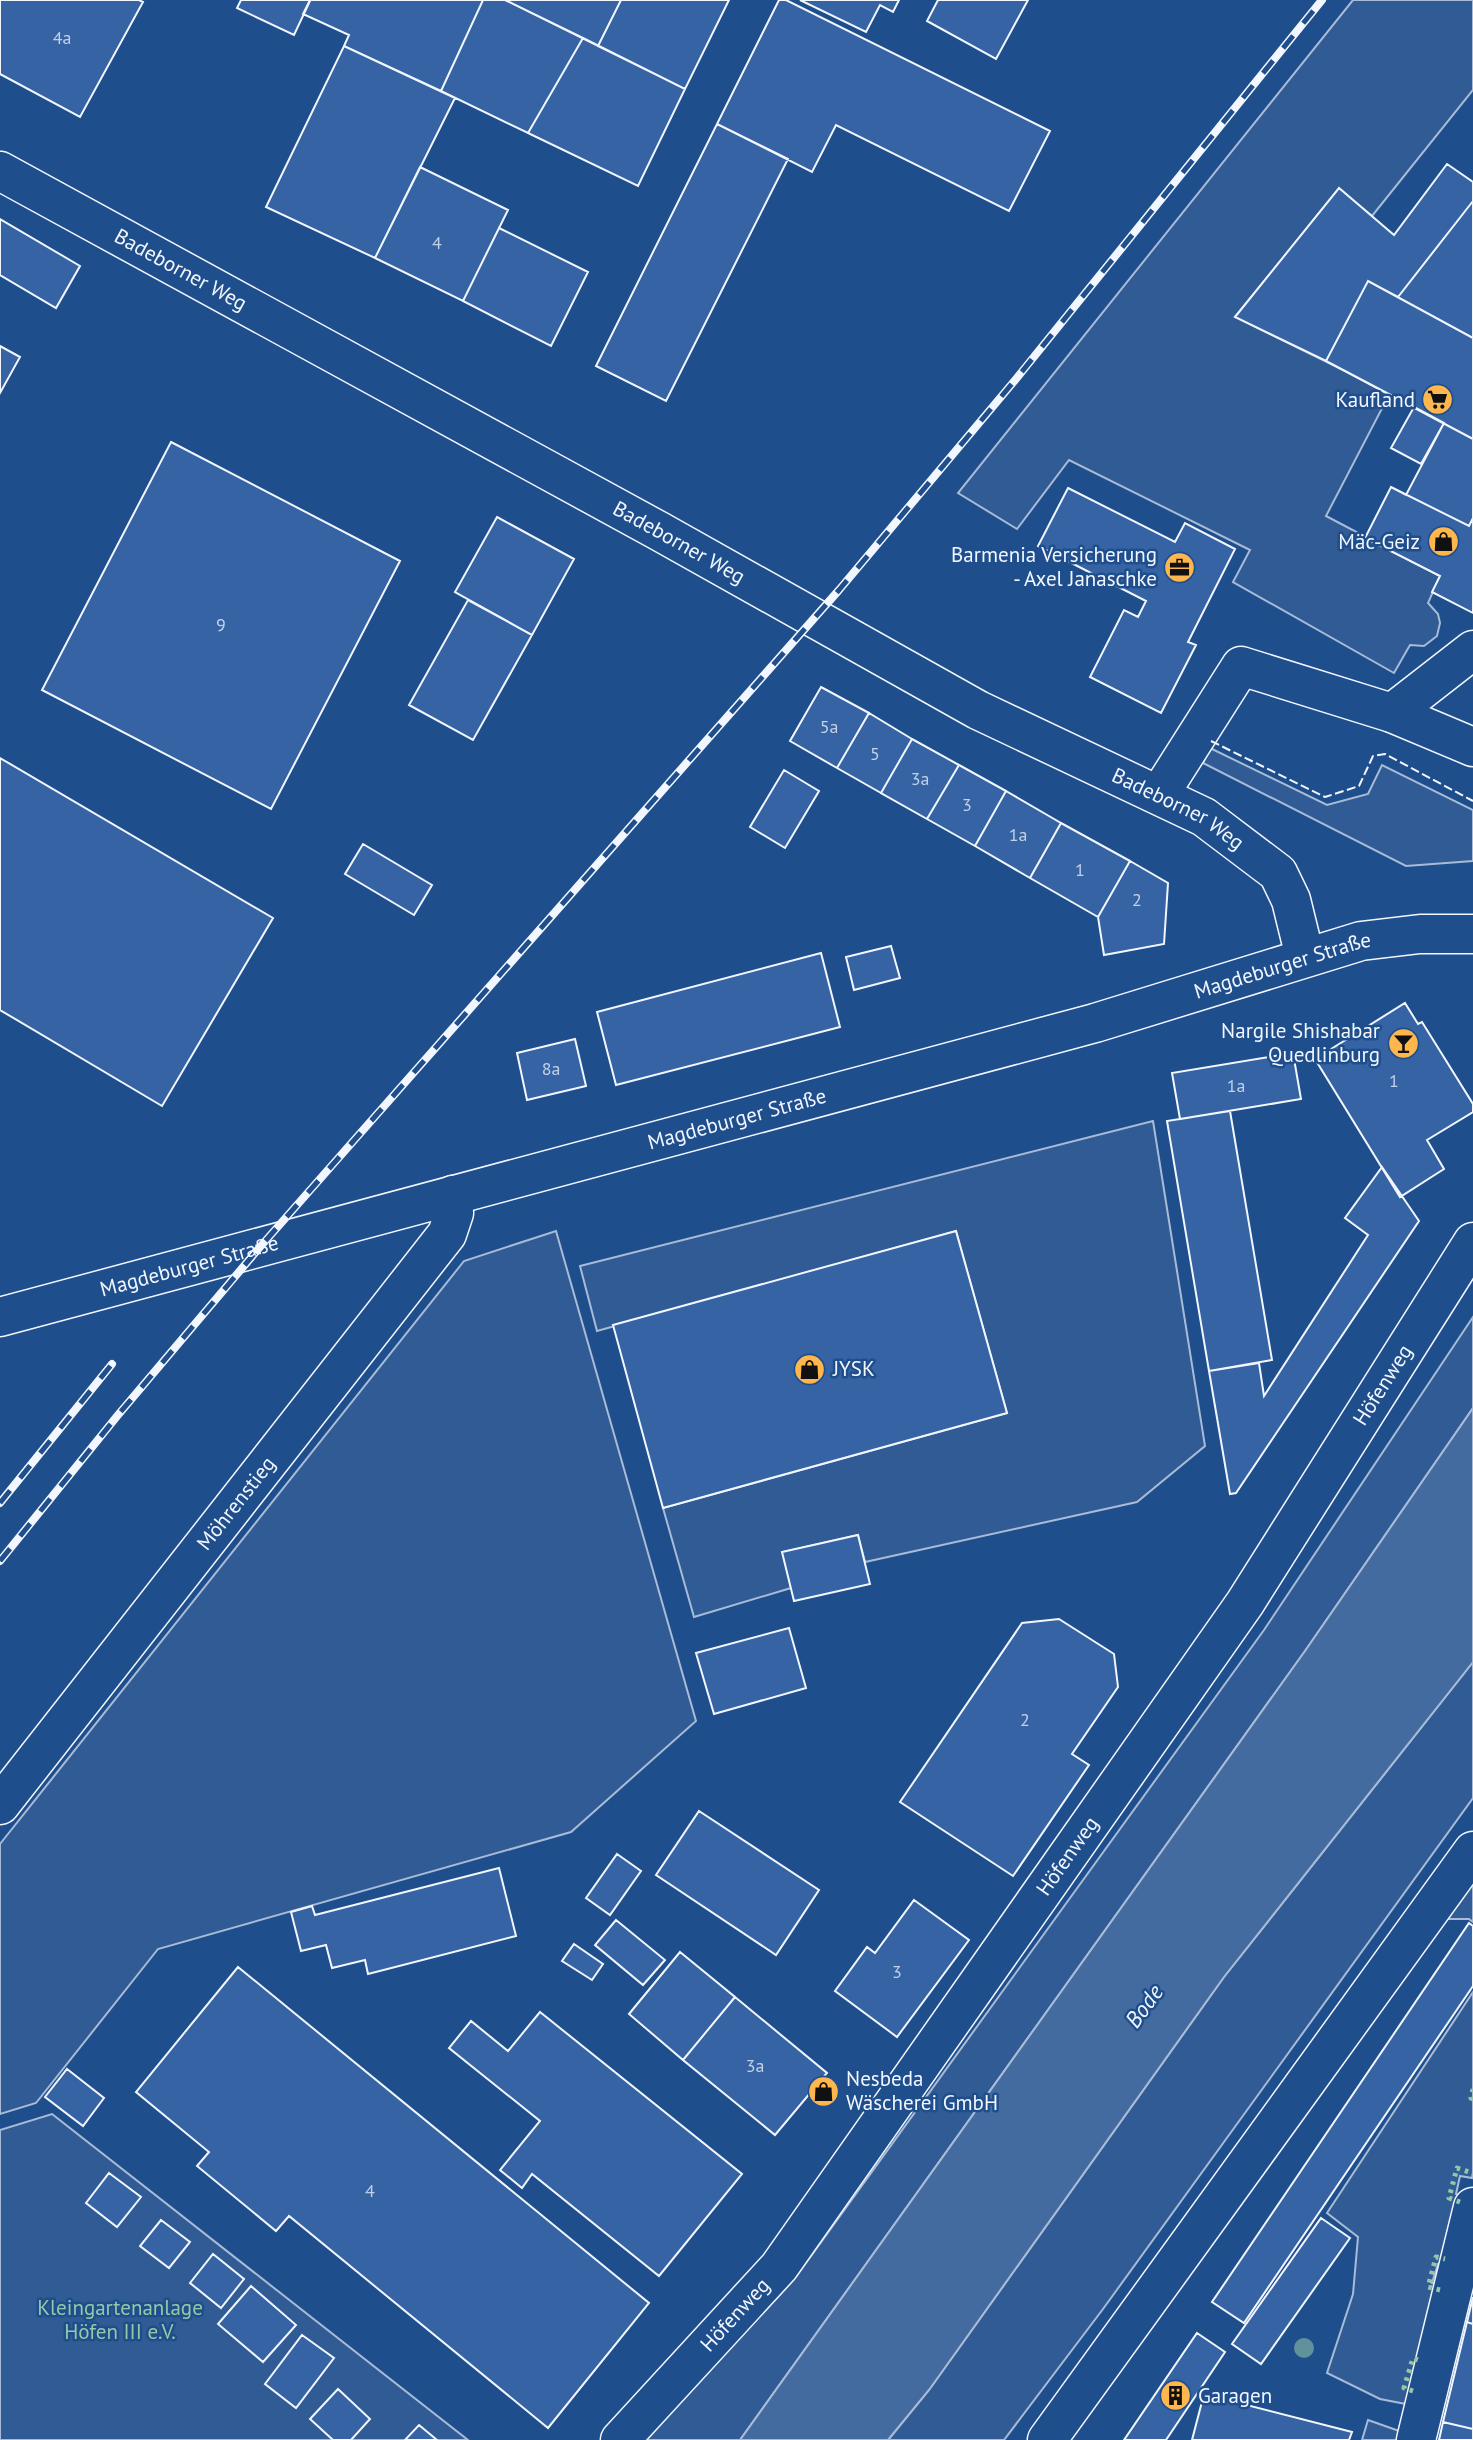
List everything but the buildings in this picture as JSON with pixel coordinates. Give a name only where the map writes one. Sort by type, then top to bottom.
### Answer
[{"type":"street","name":"Badeborner Weg","points":[[0,171],[659,531],[978,710],[1204,817],[1278,873],[1291,900],[1305,957]]},
{"type":"street","points":[[1392,713],[1473,650]]},
{"type":"street","points":[[1159,795],[1241,666],[1392,713],[1473,747]]},
{"type":"street","name":"Magdeburger Straße","points":[[0,1317],[1095,1023],[1361,942],[1420,934],[1473,934]]},
{"type":"street","name":"Möhrenstieg","points":[[0,1805],[447,1234],[454,1213],[453,1195]]},
{"type":"street","name":"Höfenweg","points":[[620,2440],[779,2267],[1245,1603],[1473,1242]]},
{"type":"street","points":[[1047,2440],[1473,1851]]},
{"type":"street","points":[[1416,2440],[1473,2207]]},
{"type":"shaded area","points":[[1353,0],[1473,0],[1473,90],[1372,216],[1339,189],[1235,317],[1390,393],[1326,516],[1440,576],[1428,603],[1438,614],[1440,623],[1437,636],[1424,646],[1410,645],[1394,673],[1233,582],[1250,550],[1069,460],[1017,529],[958,493]]},
{"type":"shaded area","points":[[1210,748],[1327,805],[1368,794],[1382,765],[1473,810],[1473,861],[1406,866],[1203,763]]},
{"type":"shaded area","points":[[1153,1121],[1205,1446],[1137,1502],[865,1562],[858,1535],[783,1552],[791,1588],[694,1617],[663,1508],[1007,1413],[956,1231],[597,1331],[580,1266]]},
{"type":"shaded area","points":[[556,1231],[696,1721],[571,1832],[158,1949],[36,2103],[0,2114],[0,1844],[464,1261]]},
{"type":"shaded area","points":[[1473,1317],[1473,1408],[1305,1651],[740,2440],[645,2440],[795,2278],[1264,1630]]},
{"type":"shaded area","points":[[1473,1662],[1473,1798],[1103,2309],[1004,2440],[888,2440],[929,2390],[1224,1977]]},
{"type":"shaded area","points":[[1473,1885],[1473,1922],[1469,1919],[1446,1919],[1469,1886]]},
{"type":"shaded area","points":[[1473,1992],[1473,2172],[1472,2178],[1460,2176],[1456,2194],[1468,2199],[1451,2267],[1438,2264],[1432,2283],[1446,2286],[1406,2404],[1380,2399],[1327,2373],[1353,2294],[1358,2237],[1327,2213]]},
{"type":"shaded area","name":"Kleingartenanlage Höfen III e.V.","points":[[52,2114],[468,2440],[0,2440],[0,2130]]},
{"type":"shaded area","points":[[1368,2420],[1402,2432],[1402,2440],[1362,2440]]},
{"type":"water","name":"Bode","points":[[1473,1408],[1473,1662],[1224,1977],[929,2390],[888,2440],[740,2440],[1305,1651]]},
{"type":"railway","points":[[0,1561],[118,1415],[260,1247],[839,590],[1016,379],[1322,0]]},
{"type":"railway","points":[[0,1503],[112,1364]]},
{"type":"hedge","points":[[1473,2089],[1473,2099]]},
{"type":"hedge","points":[[1460,2202],[1449,2198],[1457,2168],[1469,2172]]},
{"type":"hedge","points":[[1440,2290],[1428,2287],[1436,2257],[1445,2259]]},
{"type":"hedge","points":[[1413,2391],[1404,2388],[1413,2358],[1421,2361]]},
{"type":"fence","points":[[1211,741],[1325,797],[1359,786],[1373,756],[1385,754],[1473,801]]},
{"type":"place","name":"Kaufland","points":[[1438,400]]},
{"type":"place","name":"Mäc-Geiz","points":[[1443,542]]},
{"type":"place","name":"Barmenia Versicherung - Axel Janaschke","points":[[1180,567]]},
{"type":"place","name":"Nargile Shishabar Quedlinburg","points":[[1403,1043]]},
{"type":"place","name":"JYSK","points":[[810,1369]]},
{"type":"place","name":"Nesbeda Wäscherei GmbH","points":[[823,2091]]},
{"type":"place","name":"Garagen","points":[[1175,2396]]}]
